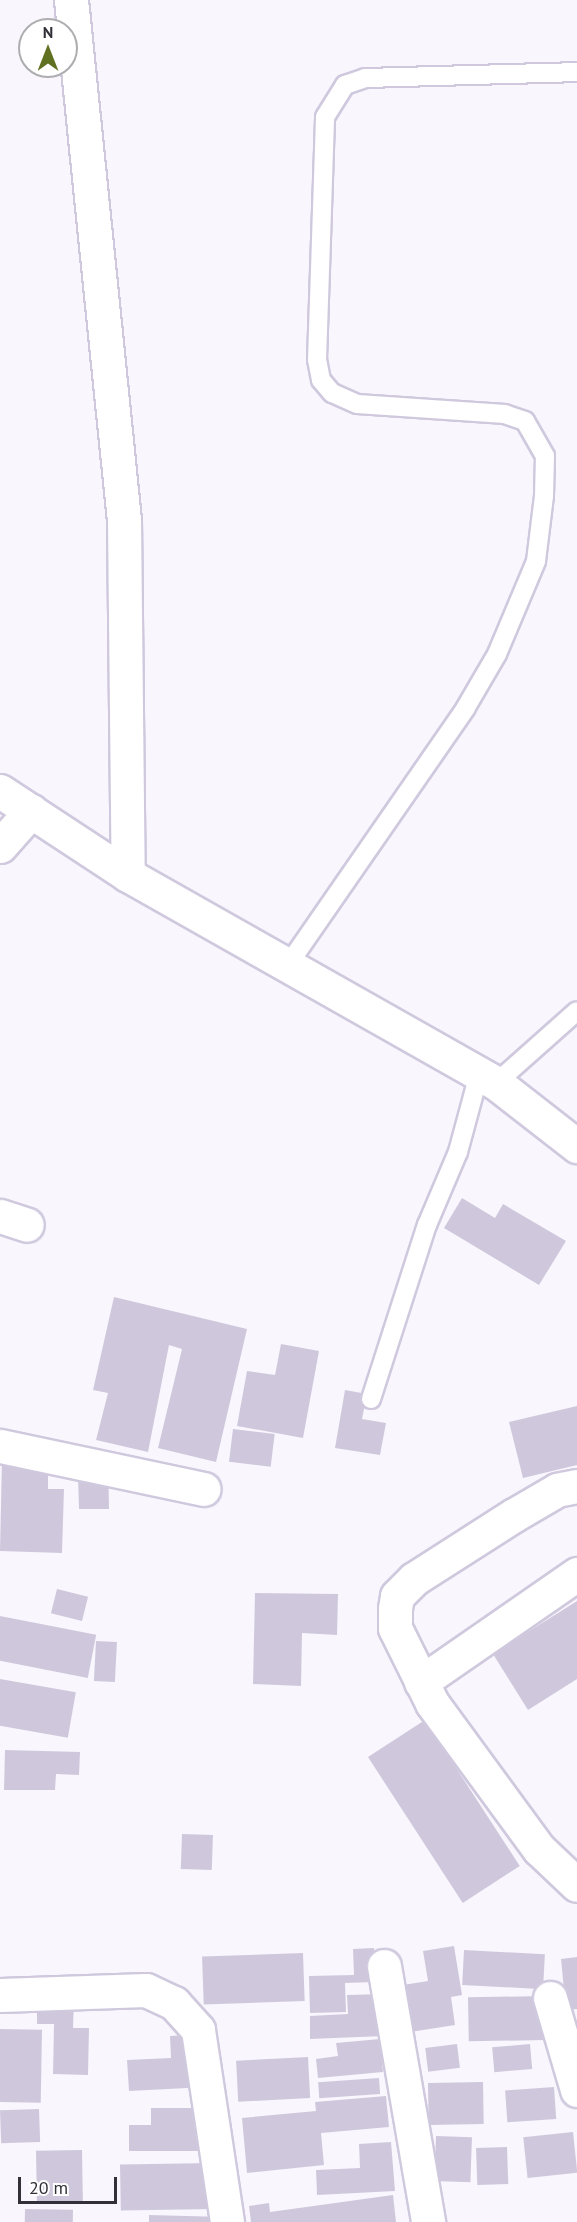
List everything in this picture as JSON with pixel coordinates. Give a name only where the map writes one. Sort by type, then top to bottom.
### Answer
[{"type":"street","points":[[72,0],[124,520],[128,875]]},
{"type":"street","points":[[0,791],[128,875],[290,962],[488,1078],[577,1146]]},
{"type":"street","points":[[0,846],[31,811]]},
{"type":"street","points":[[0,1446],[204,1489]]},
{"type":"street","points":[[577,1486],[557,1490],[514,1515],[397,1596],[394,1628],[421,1682],[539,1849],[577,1885]]},
{"type":"street","points":[[421,1682],[577,1574]]},
{"type":"street","points":[[384,1966],[428,2222]]},
{"type":"street","points":[[0,1995],[146,1990],[174,2002],[198,2030],[227,2222]]},
{"type":"street","points":[[550,1998],[577,2090]]},
{"type":"lane","points":[[290,962],[497,654],[536,561],[544,496],[545,456],[525,421],[505,414],[357,404],[332,393],[321,380],[317,360],[325,117],[345,85],[365,78],[577,72]]},
{"type":"lane","points":[[371,1399],[427,1225],[488,1078],[577,1011]]},
{"type":"building","points":[[462,1198],[495,1218],[503,1204],[566,1241],[539,1285],[444,1228]]},
{"type":"building","points":[[114,1297],[247,1329],[216,1462],[158,1448],[182,1349],[169,1345],[148,1452],[96,1440],[108,1393],[93,1390]]},
{"type":"building","points":[[281,1344],[319,1351],[303,1438],[237,1426],[247,1371],[275,1375]]},
{"type":"building","points":[[345,1390],[367,1394],[362,1419],[386,1423],[380,1455],[335,1448]]},
{"type":"building","points":[[577,1406],[577,1465],[523,1478],[509,1422]]},
{"type":"building","points":[[233,1429],[275,1434],[271,1467],[229,1462]]},
{"type":"building","points":[[108,1457],[109,1509],[79,1509],[78,1475]]},
{"type":"building","points":[[2,1458],[48,1459],[48,1489],[64,1489],[62,1553],[0,1551]]},
{"type":"building","points":[[57,1589],[88,1597],[82,1621],[51,1613]]},
{"type":"building","points":[[255,1593],[338,1594],[337,1635],[302,1633],[301,1686],[253,1684]]},
{"type":"building","points":[[577,1601],[577,1679],[528,1710],[493,1654]]},
{"type":"building","points":[[0,1616],[96,1635],[88,1678],[0,1661]]},
{"type":"building","points":[[96,1641],[117,1642],[115,1682],[94,1681]]},
{"type":"building","points":[[0,1679],[76,1692],[68,1738],[0,1726]]},
{"type":"building","points":[[425,1720],[520,1866],[463,1903],[368,1757]]},
{"type":"building","points":[[5,1750],[80,1752],[79,1775],[56,1774],[55,1790],[4,1790]]},
{"type":"building","points":[[182,1834],[213,1835],[212,1870],[181,1869]]},
{"type":"building","points":[[454,1946],[462,1995],[451,1997],[455,2025],[404,2033],[397,1986],[428,1981],[423,1951]]},
{"type":"building","points":[[374,1948],[375,1982],[345,1983],[346,2012],[310,2013],[309,1976],[354,1975],[353,1949]]},
{"type":"building","points":[[464,1950],[545,1954],[543,1989],[462,1985]]},
{"type":"building","points":[[303,1953],[305,2001],[204,2004],[202,1957]]},
{"type":"building","points":[[577,1957],[577,2009],[566,2010],[561,1959]]},
{"type":"building","points":[[383,1994],[384,2036],[310,2039],[310,2016],[348,2014],[347,1995]]},
{"type":"building","points":[[544,1996],[545,2040],[469,2041],[468,1997]]},
{"type":"building","points":[[37,1998],[74,1999],[73,2028],[89,2028],[88,2075],[53,2074],[54,2024],[37,2024]]},
{"type":"building","points":[[0,2029],[42,2030],[41,2103],[0,2102]]},
{"type":"building","points":[[205,2034],[207,2087],[129,2091],[127,2060],[171,2058],[170,2036]]},
{"type":"building","points":[[380,2039],[383,2072],[318,2078],[316,2059],[338,2056],[336,2043]]},
{"type":"building","points":[[457,2044],[460,2068],[428,2072],[425,2048]]},
{"type":"building","points":[[530,2044],[532,2069],[494,2072],[492,2047]]},
{"type":"building","points":[[308,2057],[310,2098],[238,2102],[236,2061]]},
{"type":"building","points":[[379,2078],[380,2094],[319,2098],[318,2082]]},
{"type":"building","points":[[483,2082],[484,2124],[429,2125],[428,2083]]},
{"type":"building","points":[[554,2087],[556,2119],[507,2122],[505,2090]]},
{"type":"building","points":[[386,2096],[389,2127],[321,2133],[324,2165],[247,2173],[242,2118],[316,2111],[315,2102]]},
{"type":"building","points":[[151,2108],[202,2108],[202,2151],[129,2151],[129,2125],[151,2125]]},
{"type":"building","points":[[39,2109],[40,2142],[1,2143],[0,2110]]},
{"type":"building","points":[[573,2132],[577,2173],[528,2178],[523,2137]]},
{"type":"building","points":[[436,2136],[472,2137],[470,2182],[434,2181]]},
{"type":"building","points":[[391,2142],[395,2191],[317,2195],[316,2170],[360,2168],[359,2144]]},
{"type":"building","points":[[507,2147],[508,2184],[477,2185],[476,2148]]},
{"type":"building","points":[[82,2150],[83,2201],[37,2202],[36,2151]]},
{"type":"building","points":[[213,2163],[214,2209],[121,2211],[120,2165]]},
{"type":"building","points":[[393,2195],[396,2222],[251,2222],[249,2206],[269,2203],[270,2212]]},
{"type":"building","points":[[25,2209],[73,2210],[73,2222],[25,2222]]},
{"type":"building","points":[[149,2215],[224,2217],[223,2222],[149,2222]]}]
